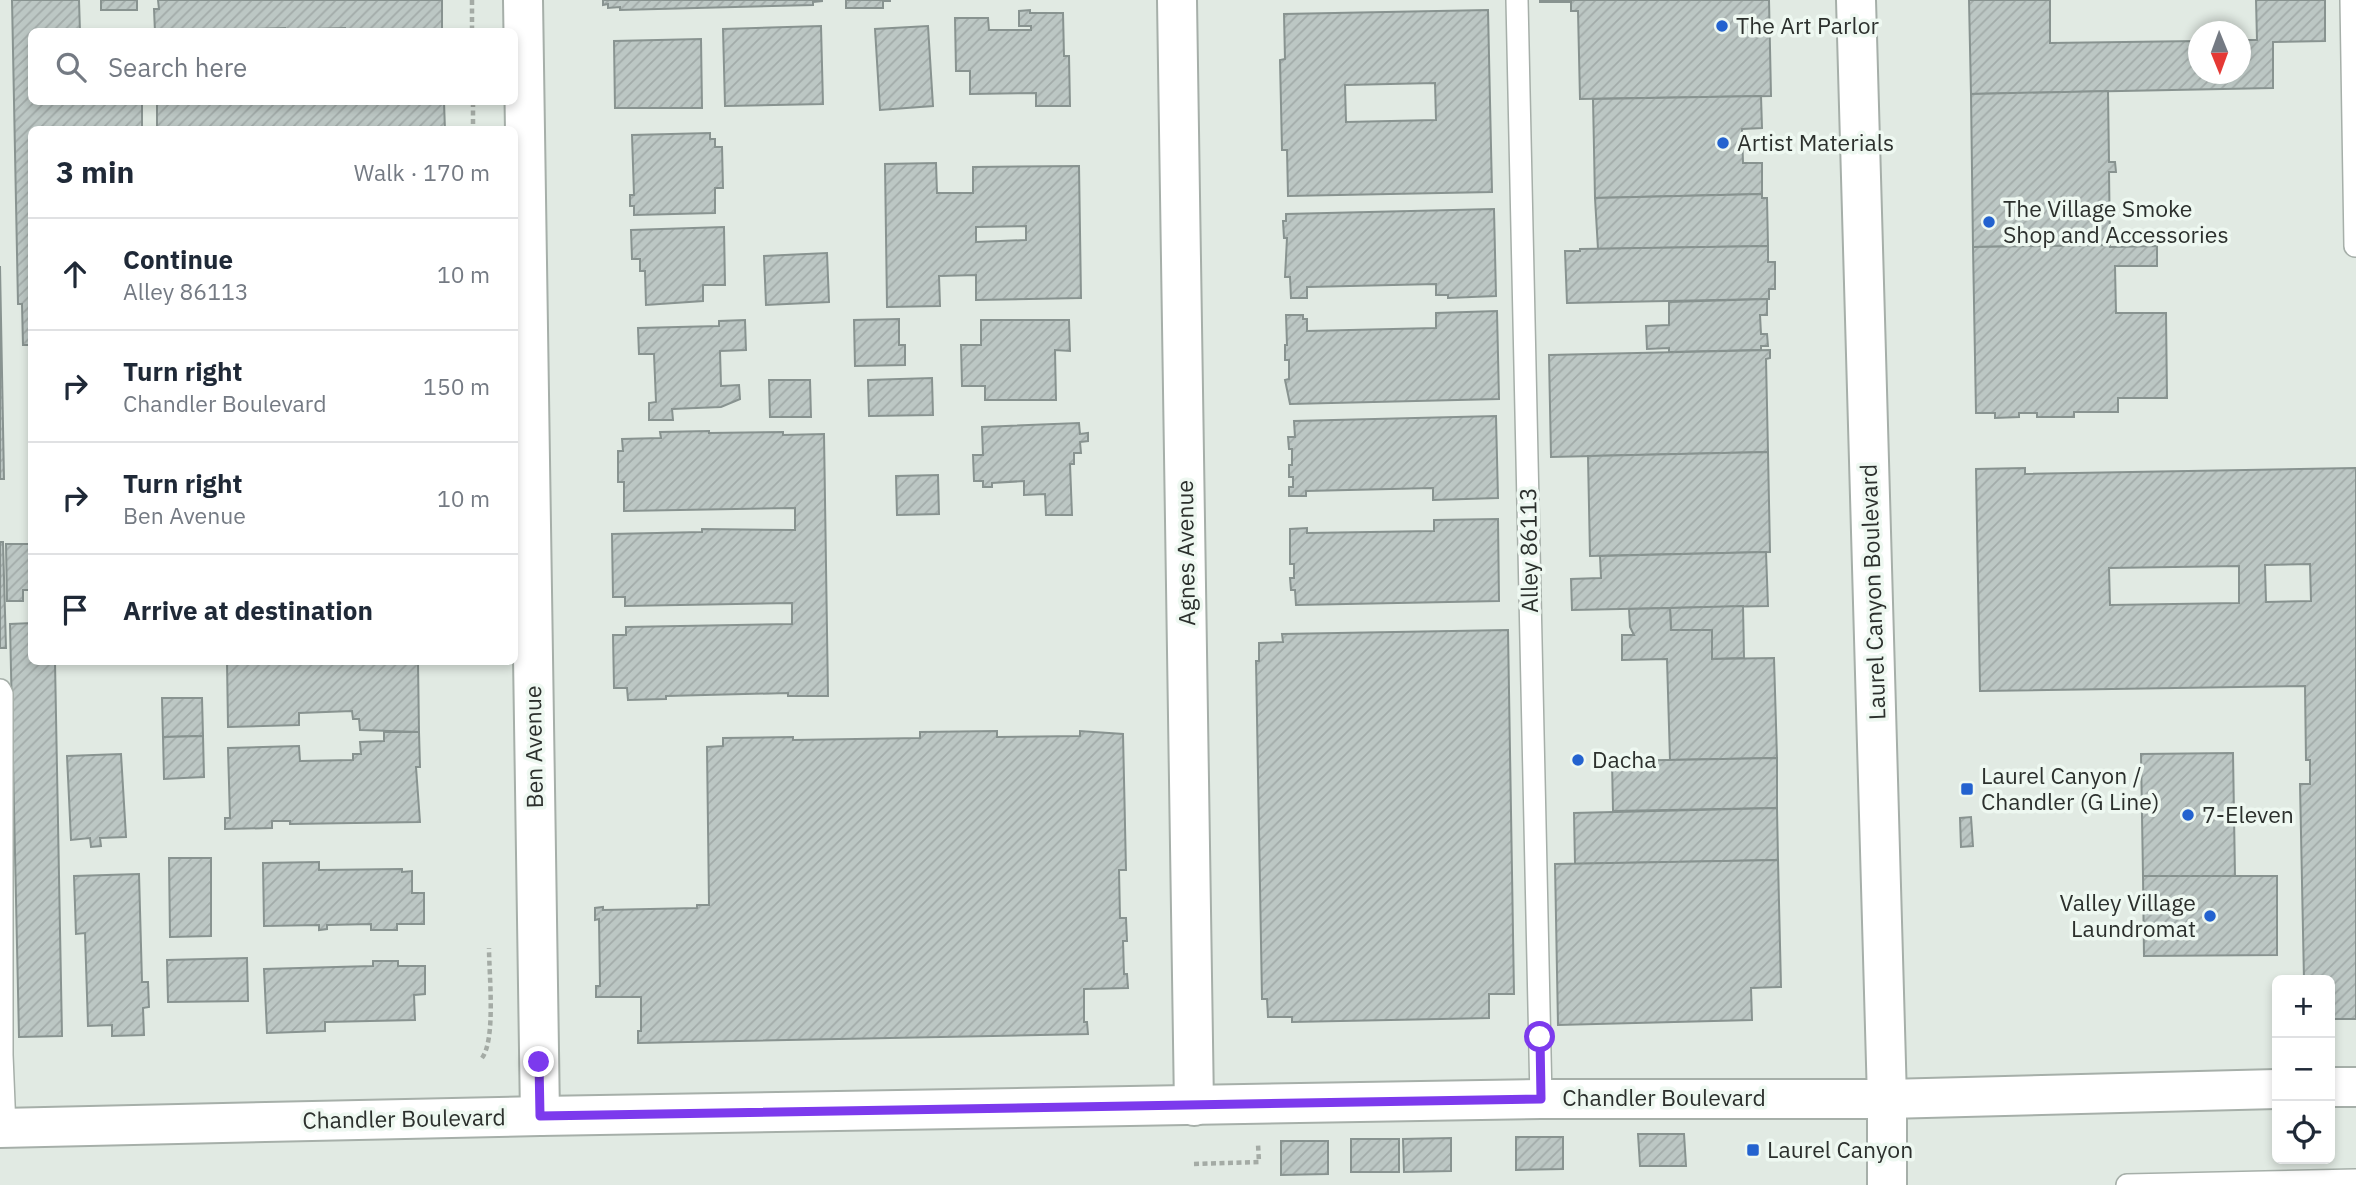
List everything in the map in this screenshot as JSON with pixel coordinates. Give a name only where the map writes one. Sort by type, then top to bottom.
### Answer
[{"type":"street","name":"Ben Avenue","points":[[523,0],[520,203],[540,1116]]},
{"type":"street","name":"Agnes Avenue","points":[[1177,0],[1194,1106]]},
{"type":"street","name":"Laurel Canyon Boulevard","points":[[1856,0],[1887,1099],[1887,1185]]},
{"type":"street","points":[[2335,1087],[2356,1087]]},
{"type":"street","name":"Chandler Boulevard","points":[[2,1128],[1541,1099],[1887,1099],[2272,1089]]},
{"type":"lane","name":"Alley 86113","points":[[1517,0],[1541,1099]]},
{"type":"lane","points":[[2351,0],[2355,246]]},
{"type":"lane","points":[[0,690],[2,1128]]},
{"type":"lane","points":[[2127,1185],[2356,1180]]},
{"type":"path","points":[[472,0],[472,28]]},
{"type":"path","points":[[473,105],[473,126]]},
{"type":"path","points":[[482,1058],[490,1037],[489,948]]},
{"type":"path","points":[[1194,1164],[1259,1162],[1257,1136]]},
{"type":"building","points":[[12,0],[79,0],[80,28],[28,28],[28,105],[142,105],[142,126],[28,126],[28,345],[23,345],[22,304],[18,304]]},
{"type":"building","points":[[101,0],[137,0],[137,10],[101,10]]},
{"type":"building","points":[[158,0],[442,0],[442,28],[155,28],[154,9],[159,9]]},
{"type":"building","points":[[603,0],[822,1],[813,2],[813,5],[620,10],[620,7],[608,8],[608,4],[603,5]]},
{"type":"building","points":[[846,0],[890,1],[883,1],[883,8],[846,8]]},
{"type":"building","points":[[1540,0],[1769,0],[1771,96],[1580,99],[1578,11],[1571,11],[1571,2]]},
{"type":"building","points":[[1969,0],[2050,0],[2050,43],[2188,41],[2188,84],[2251,84],[2251,40],[2257,40],[2256,0],[2325,0],[2325,41],[2273,42],[2273,88],[1971,94]]},
{"type":"building","points":[[1030,10],[1030,13],[1063,13],[1064,56],[1069,56],[1070,106],[1036,106],[1036,93],[970,94],[970,71],[956,71],[955,18],[988,18],[989,30],[1031,30],[1031,26],[1019,26],[1019,11]]},
{"type":"building","points":[[1488,10],[1492,192],[1288,196],[1287,150],[1282,150],[1280,60],[1285,59],[1284,14]],"holes":[[[1435,83],[1436,120],[1346,122],[1345,85]]]},
{"type":"building","points":[[821,26],[823,104],[725,106],[723,29]]},
{"type":"building","points":[[928,26],[933,106],[880,110],[875,29]]},
{"type":"building","points":[[701,39],[702,108],[615,108],[614,41]]},
{"type":"building","points":[[2108,91],[2109,162],[2115,162],[2116,172],[2109,172],[2110,245],[1973,247],[1971,94]]},
{"type":"building","points":[[1761,96],[1762,128],[1742,129],[1743,163],[1762,163],[1762,194],[1595,198],[1593,99]]},
{"type":"building","points":[[157,105],[444,105],[445,126],[157,126]]},
{"type":"building","points":[[710,133],[710,139],[715,139],[715,147],[722,147],[723,188],[715,188],[715,213],[634,215],[634,206],[630,206],[630,195],[634,195],[632,135]]},
{"type":"building","points":[[936,163],[937,193],[973,193],[973,167],[1079,166],[1081,298],[976,300],[976,275],[939,276],[940,306],[887,307],[885,164]],"holes":[[[1026,226],[1026,240],[976,242],[976,227]]]},
{"type":"building","points":[[1762,194],[1762,198],[1767,198],[1768,246],[1598,249],[1595,198]]},
{"type":"building","points":[[1494,209],[1496,296],[1448,298],[1448,295],[1436,295],[1436,284],[1307,287],[1307,298],[1291,298],[1290,277],[1285,277],[1287,238],[1284,238],[1283,221],[1286,221],[1286,214]]},
{"type":"building","points":[[724,227],[725,285],[703,285],[703,301],[646,305],[645,271],[640,271],[640,259],[632,259],[631,230]]},
{"type":"building","points":[[1768,246],[1768,262],[1775,262],[1775,289],[1769,289],[1769,299],[1567,303],[1565,251]]},
{"type":"building","points":[[2157,246],[2157,266],[2115,266],[2116,313],[2166,313],[2167,398],[2118,398],[2118,412],[2074,412],[2074,417],[2037,417],[2037,413],[2019,413],[2019,417],[1995,418],[1995,413],[1976,413],[1973,247]]},
{"type":"building","points":[[827,253],[829,302],[766,305],[764,256]]},
{"type":"building","points":[[0,266],[4,479],[0,479]]},
{"type":"building","points":[[1767,299],[1767,315],[1760,315],[1761,334],[1767,334],[1768,346],[1761,346],[1761,350],[1669,352],[1669,348],[1647,349],[1646,326],[1669,325],[1669,302]]},
{"type":"building","points":[[1497,311],[1499,399],[1290,404],[1285,380],[1289,379],[1289,360],[1285,360],[1286,315],[1303,315],[1303,319],[1307,319],[1307,331],[1436,328],[1436,313]]},
{"type":"building","points":[[899,319],[899,345],[905,345],[905,365],[855,366],[854,320]]},
{"type":"building","points":[[745,320],[746,350],[720,351],[721,386],[739,385],[740,399],[721,407],[672,409],[673,420],[649,420],[649,403],[656,402],[654,354],[639,354],[638,328],[719,326],[719,321]]},
{"type":"building","points":[[981,320],[1069,320],[1070,351],[1055,350],[1056,400],[985,400],[985,386],[962,386],[961,345],[981,345]]},
{"type":"building","points":[[1770,350],[1770,358],[1766,359],[1768,452],[1551,457],[1549,355]]},
{"type":"building","points":[[932,378],[933,415],[869,416],[868,380]]},
{"type":"building","points":[[769,380],[810,380],[811,417],[770,417]]},
{"type":"building","points":[[1496,416],[1498,498],[1433,500],[1433,488],[1306,491],[1306,496],[1289,496],[1293,477],[1289,477],[1292,449],[1289,449],[1288,437],[1295,437],[1294,421]]},
{"type":"building","points":[[1079,423],[1080,434],[1088,433],[1088,441],[1080,442],[1081,453],[1074,453],[1074,464],[1070,464],[1072,515],[1046,515],[1045,494],[1024,495],[1024,481],[992,483],[992,487],[983,487],[983,481],[974,481],[973,455],[983,455],[982,427]]},
{"type":"building","points":[[660,432],[824,434],[828,696],[788,696],[788,693],[666,696],[666,699],[628,700],[627,688],[614,688],[613,635],[626,635],[626,627],[792,624],[792,603],[625,606],[625,597],[613,597],[612,534],[702,532],[702,529],[795,530],[795,508],[624,511],[624,482],[618,482],[618,451],[623,451],[622,439],[661,438]]},
{"type":"building","points":[[1768,452],[1770,552],[1590,556],[1588,456]]},
{"type":"building","points":[[2025,468],[2025,474],[2356,468],[2356,1019],[2335,1019],[2335,975],[2304,975],[2300,784],[2310,784],[2310,760],[2306,760],[2305,686],[1980,691],[1976,469]],"holes":[[[2310,564],[2311,601],[2266,602],[2265,565]],[[2239,566],[2239,603],[2110,605],[2109,568]]]},
{"type":"building","points":[[938,475],[939,514],[897,515],[896,476]]},
{"type":"building","points":[[1498,519],[1499,601],[1296,605],[1295,590],[1291,590],[1290,578],[1294,578],[1294,564],[1290,564],[1290,529],[1307,528],[1307,533],[1434,531],[1434,520]]},
{"type":"building","points":[[0,542],[3,542],[6,648],[0,648]]},
{"type":"building","points":[[6,544],[28,544],[28,590],[23,590],[23,601],[7,601]]},
{"type":"building","points":[[1766,552],[1768,606],[1572,610],[1571,579],[1601,578],[1600,556]]},
{"type":"building","points":[[1743,606],[1744,658],[1712,659],[1712,630],[1671,630],[1670,608]]},
{"type":"building","points":[[1670,608],[1671,630],[1712,630],[1712,659],[1774,658],[1777,758],[1670,760],[1667,659],[1622,660],[1622,635],[1634,635],[1630,627],[1629,609]]},
{"type":"building","points":[[28,623],[28,665],[55,665],[62,1036],[19,1037],[10,624]]},
{"type":"building","points":[[1508,630],[1514,994],[1489,994],[1489,1018],[1292,1022],[1292,1017],[1268,1017],[1267,999],[1262,999],[1256,661],[1259,661],[1259,643],[1283,642],[1282,634]]},
{"type":"building","points":[[227,665],[418,665],[419,732],[360,730],[359,719],[353,719],[352,711],[299,713],[299,725],[228,727]]},
{"type":"building","points":[[162,698],[202,698],[203,736],[163,737]]},
{"type":"building","points":[[997,731],[997,737],[1080,736],[1080,731],[1123,734],[1126,870],[1119,870],[1120,918],[1126,918],[1127,941],[1123,941],[1124,974],[1127,974],[1128,988],[1084,989],[1084,1022],[1087,1022],[1088,1034],[638,1043],[638,1031],[641,1031],[641,997],[596,997],[596,986],[600,986],[599,919],[595,920],[595,908],[697,908],[697,905],[709,905],[707,747],[723,746],[723,738],[920,738],[920,732]]},
{"type":"building","points":[[384,732],[419,732],[420,767],[416,767],[420,822],[290,824],[290,821],[272,821],[272,828],[225,829],[225,818],[230,818],[228,748],[299,746],[300,761],[353,760],[353,754],[361,754],[360,742],[384,741]]},
{"type":"building","points":[[203,736],[204,777],[164,779],[163,737]]},
{"type":"building","name":"7-Eleven","points":[[2233,753],[2235,876],[2143,876],[2141,754]]},
{"type":"building","points":[[121,754],[126,837],[100,838],[101,846],[91,847],[90,838],[71,840],[67,756]]},
{"type":"building","points":[[1777,758],[1777,808],[1613,811],[1612,761]]},
{"type":"building","points":[[1777,808],[1778,860],[1575,864],[1574,813]]},
{"type":"building","points":[[1971,817],[1973,846],[1961,847],[1960,818]]},
{"type":"building","points":[[169,858],[211,858],[211,936],[170,937]]},
{"type":"building","points":[[1778,860],[1781,987],[1751,988],[1752,1020],[1558,1025],[1555,864]]},
{"type":"building","points":[[319,862],[319,870],[412,871],[412,893],[424,893],[424,924],[397,924],[397,930],[371,930],[371,924],[327,925],[327,929],[319,930],[319,925],[264,926],[263,863]]},
{"type":"building","points":[[139,874],[142,982],[148,982],[149,1007],[143,1008],[144,1035],[112,1036],[112,1025],[88,1026],[85,933],[76,934],[74,876]]},
{"type":"building","name":"Valley Village Laundromat","points":[[2143,876],[2277,876],[2277,955],[2144,956]]},
{"type":"building","points":[[247,958],[248,1001],[168,1002],[167,960]]},
{"type":"building","points":[[373,961],[398,961],[398,966],[425,966],[425,994],[414,995],[415,1020],[325,1022],[325,1031],[267,1033],[264,969],[373,966]]},
{"type":"building","points":[[1638,1134],[1684,1134],[1686,1166],[1640,1166]]},
{"type":"building","points":[[1516,1137],[1563,1137],[1563,1169],[1516,1170]]},
{"type":"building","points":[[1451,1138],[1451,1171],[1404,1172],[1403,1139]]},
{"type":"building","points":[[1351,1139],[1399,1139],[1399,1172],[1351,1172]]},
{"type":"building","points":[[1281,1141],[1328,1141],[1328,1174],[1281,1175]]},
{"type":"place","name":"The Art Parlor","points":[[1722,26]]},
{"type":"place","name":"Artist Materials","points":[[1723,143]]},
{"type":"place","name":"The Village Smoke Shop and Accessories","points":[[1989,222]]},
{"type":"place","name":"Dacha","points":[[1578,760]]},
{"type":"place","name":"Laurel Canyon / Chandler (G Line)","points":[[1967,789]]},
{"type":"place","name":"7-Eleven","points":[[2188,815]]},
{"type":"place","name":"Valley Village Laundromat","points":[[2210,916]]},
{"type":"place","name":"Laurel Canyon","points":[[1753,1150]]},
{"type":"route","points":[[539,1062],[540,1116],[1541,1099],[1540,1037]]}]
